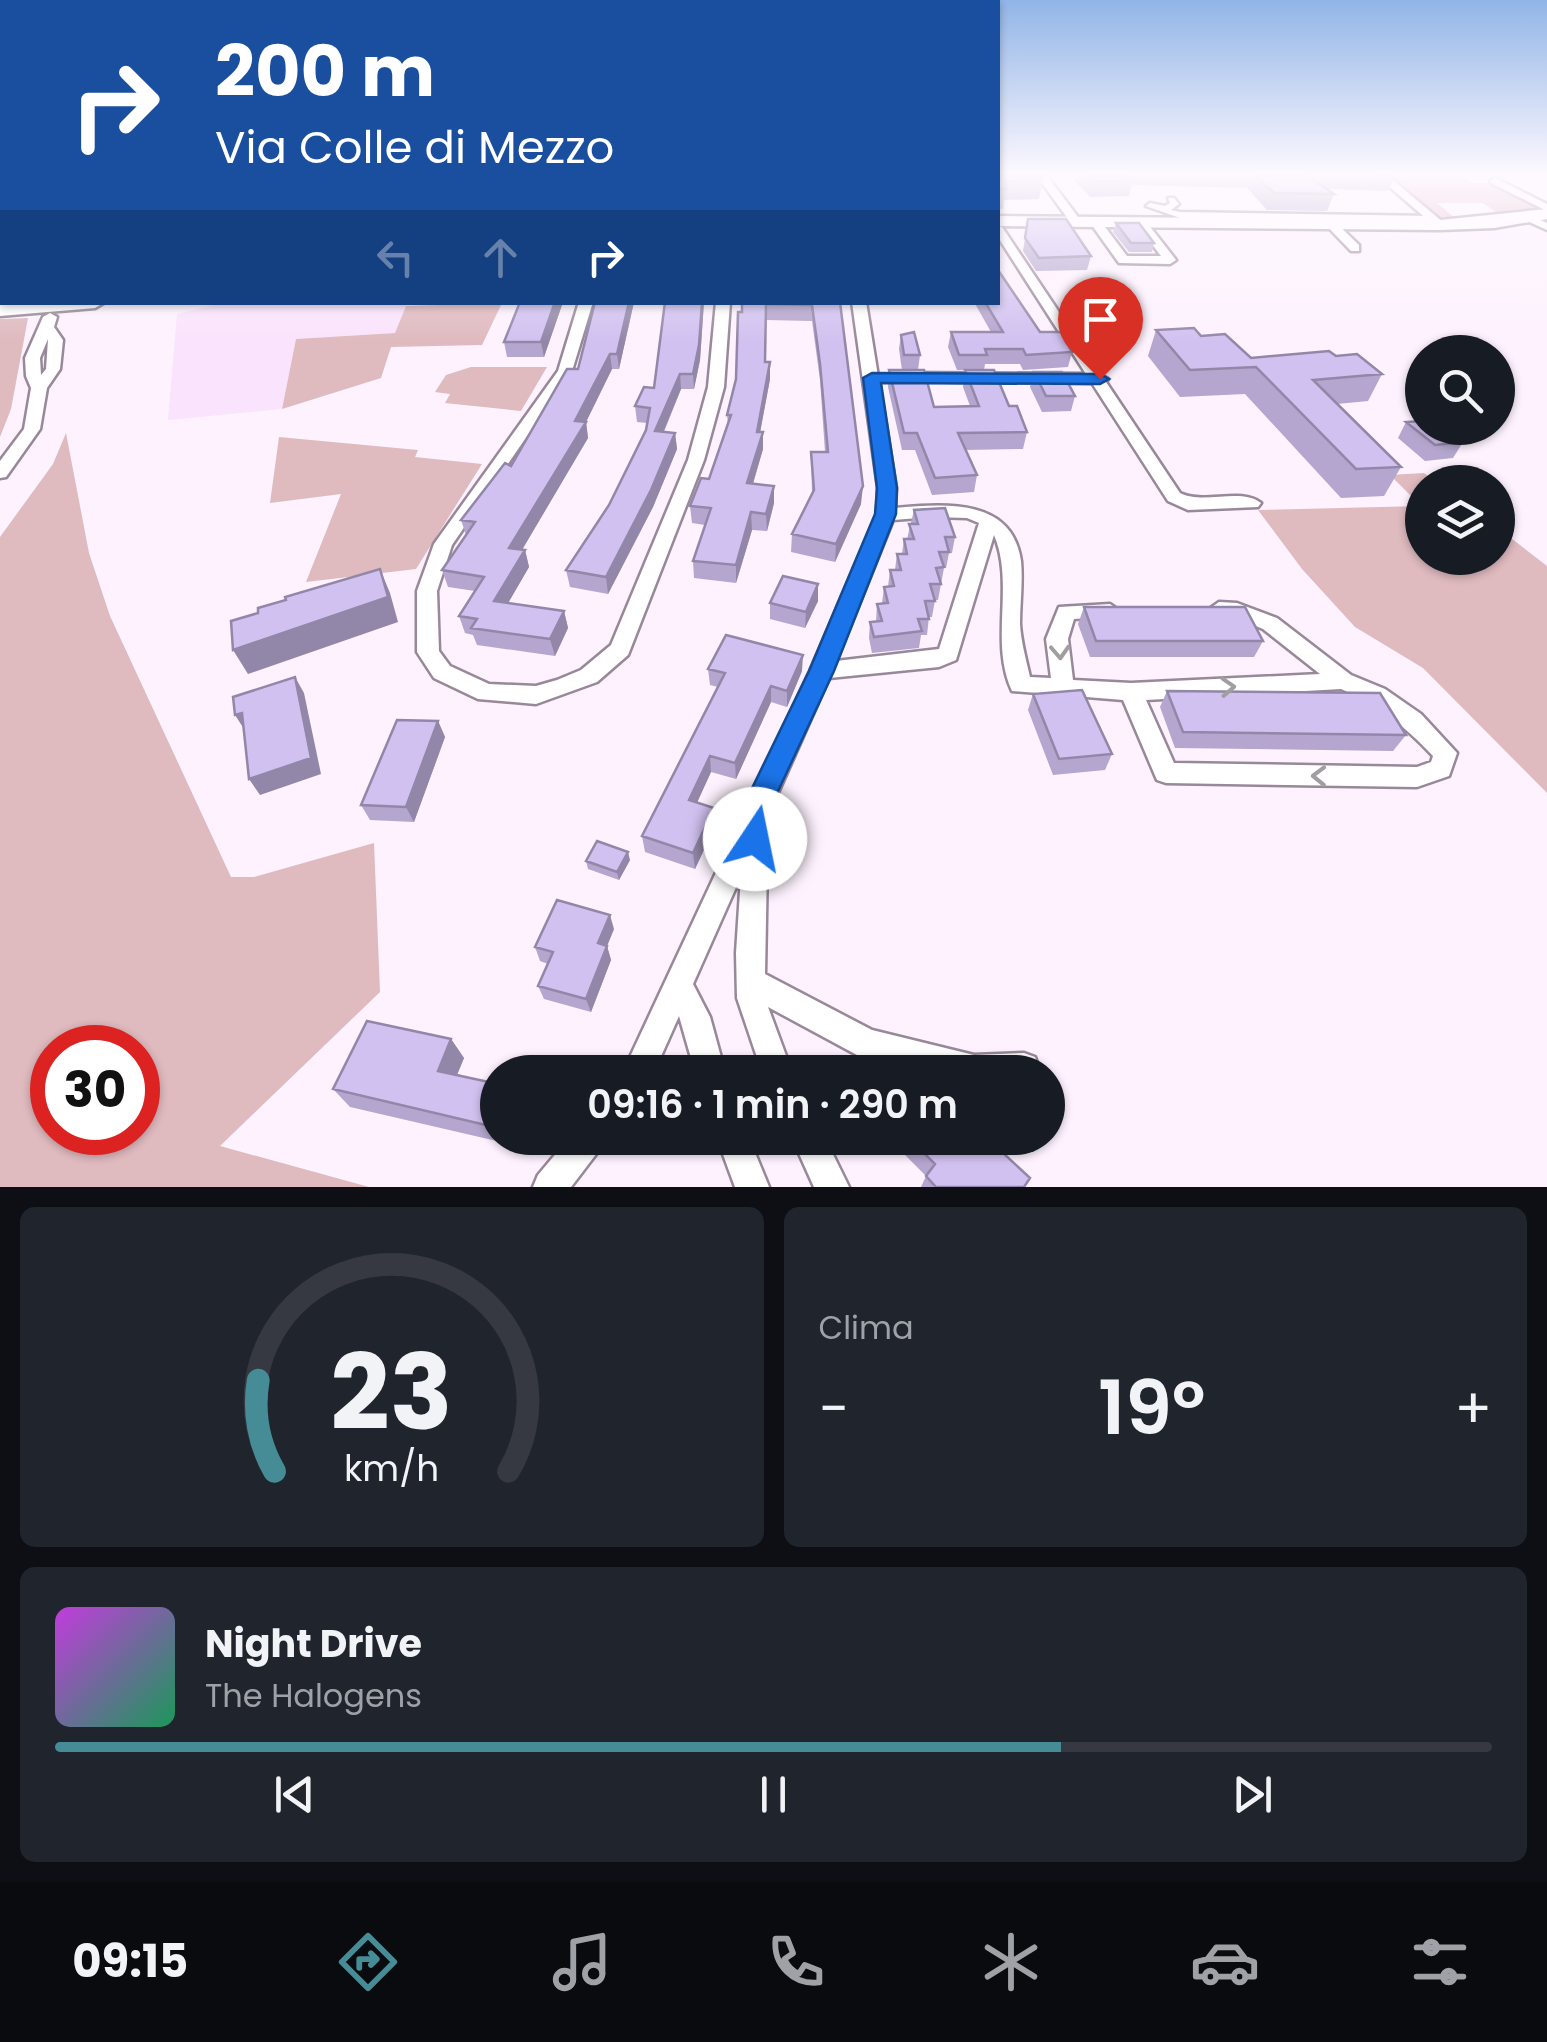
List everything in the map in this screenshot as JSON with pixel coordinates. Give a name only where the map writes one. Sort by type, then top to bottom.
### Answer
[{"type":"main road","points":[[0,310],[50,318],[87,305]]},
{"type":"street","points":[[1101,231],[1128,262],[1170,260],[1152,231]]},
{"type":"street","points":[[1338,231],[1355,248]]},
{"type":"street","points":[[1000,232],[1174,497],[1188,504],[1252,503]]},
{"type":"street","points":[[1108,242],[1124,241]]},
{"type":"street","points":[[1139,241],[1155,241]]},
{"type":"street","points":[[585,305],[565,370],[444,544],[428,591],[428,652],[442,672],[486,693],[536,695],[562,687],[588,676],[620,649],[696,460],[716,386],[723,305]]},
{"type":"street","points":[[646,1055],[821,671],[886,514],[887,488],[860,305]]},
{"type":"street","points":[[0,473],[32,428],[39,388],[53,369],[56,340],[50,318]]},
{"type":"street","points":[[872,378],[1100,379]]},
{"type":"street","points":[[886,514],[957,511],[989,520],[1004,534],[1011,550],[1010,627],[1020,685],[1131,692],[1343,681]]},
{"type":"street","points":[[821,671],[939,660],[948,654],[989,520]]},
{"type":"street","points":[[1131,692],[1166,773],[1417,778],[1441,770],[1445,753],[1413,720],[1377,695],[1343,681],[1258,615],[1241,608],[1202,609]]},
{"type":"street","points":[[1063,688],[1058,639],[1066,612],[1124,610]]},
{"type":"street","points":[[752,817],[757,860],[752,1001],[770,1055]]},
{"type":"street","points":[[677,984],[695,1017],[705,1055]]},
{"type":"street","points":[[752,984],[868,1044],[913,1055]]},
{"type":"street","points":[[550,1187],[575,1155]]},
{"type":"street","points":[[740,1155],[752,1187]]},
{"type":"street","points":[[816,1155],[832,1187]]},
{"type":"shaded area","points":[[214,305],[406,305],[396,333],[296,339],[282,409],[168,420],[177,314]]},
{"type":"shaded area","points":[[501,305],[482,345],[391,347],[381,378],[282,409],[296,339],[395,333],[406,306]]},
{"type":"shaded area","points":[[28,318],[11,409],[0,437],[0,319]]},
{"type":"shaded area","points":[[471,367],[547,367],[521,411],[445,403],[450,394],[435,392],[446,375]]},
{"type":"shaded area","points":[[66,433],[89,553],[110,616],[231,877],[254,877],[374,843],[380,992],[220,1146],[369,1187],[0,1187],[0,537],[53,464]]},
{"type":"shaded area","points":[[279,437],[418,450],[415,457],[482,464],[416,569],[306,582],[341,494],[270,503]]},
{"type":"shaded area","points":[[1405,474],[1405,490],[1390,475]]},
{"type":"shaded area","points":[[1405,506],[1405,575],[1515,575],[1515,541],[1547,566],[1547,793],[1423,668],[1355,627],[1302,569],[1258,510]]},
{"type":"building","points":[[1026,231],[1074,231],[1091,256],[1039,258],[1025,238]]},
{"type":"building","points":[[1122,231],[1145,231],[1154,243],[1131,243]]},
{"type":"building","points":[[1000,273],[1040,332],[1061,332],[1072,352],[1026,355],[1023,349],[985,349],[987,355],[959,355],[951,332],[1003,332],[987,305],[1000,305]]},
{"type":"building","points":[[519,305],[554,305],[541,342],[504,342]]},
{"type":"building","points":[[594,305],[628,305],[617,354],[610,354],[575,421],[586,422],[509,548],[525,550],[494,601],[564,611],[550,639],[471,628],[477,619],[459,616],[484,577],[442,570],[475,522],[461,520],[505,463],[511,466],[567,369],[578,369]]},
{"type":"building","points":[[665,305],[702,305],[693,374],[680,374],[655,431],[675,433],[651,490],[606,577],[566,570],[609,505],[646,430],[650,408],[635,406],[644,387],[654,388]]},
{"type":"building","points":[[742,305],[766,305],[765,362],[770,362],[757,432],[763,432],[747,483],[774,486],[766,514],[751,512],[736,565],[693,561],[711,508],[690,506],[701,478],[709,479],[731,415],[727,415],[736,379],[738,312],[742,312]]},
{"type":"building","points":[[812,305],[840,305],[863,486],[836,544],[792,534],[814,490],[811,452],[828,452]]},
{"type":"building","points":[[1194,328],[1201,336],[1225,334],[1251,358],[1329,351],[1336,356],[1357,354],[1382,374],[1313,380],[1401,467],[1356,469],[1256,367],[1190,370],[1156,330]]},
{"type":"building","points":[[914,332],[920,355],[904,355],[901,335]]},
{"type":"building","points":[[889,370],[924,370],[934,407],[979,406],[965,370],[994,370],[1009,406],[1017,406],[1027,432],[958,433],[977,475],[935,478],[917,433],[904,433]]},
{"type":"building","points":[[1034,372],[1062,372],[1075,396],[1046,396]]},
{"type":"building","points":[[945,508],[955,537],[945,537],[949,552],[939,552],[944,567],[936,568],[941,584],[930,584],[935,601],[925,601],[929,619],[918,619],[922,631],[874,637],[870,622],[882,621],[877,604],[888,603],[884,587],[894,586],[890,570],[901,570],[897,554],[907,554],[904,539],[914,539],[909,524],[918,524],[914,510]]},
{"type":"building","points":[[380,569],[388,597],[233,650],[231,621],[258,613],[258,608],[286,600],[285,597]]},
{"type":"building","points":[[783,576],[818,584],[806,612],[770,603]]},
{"type":"building","points":[[1084,607],[1245,607],[1263,641],[1096,641]]},
{"type":"building","points":[[726,635],[803,655],[787,691],[771,686],[735,763],[710,756],[689,800],[714,808],[693,853],[642,836],[725,673],[708,669]]},
{"type":"building","points":[[295,677],[311,758],[249,779],[242,713],[235,715],[233,697]]},
{"type":"building","points":[[1082,690],[1112,754],[1059,759],[1033,694]]},
{"type":"building","points":[[1167,691],[1380,693],[1406,735],[1183,732]]},
{"type":"building","points":[[397,720],[438,721],[406,807],[361,805]]},
{"type":"building","points":[[597,841],[628,852],[617,872],[586,861]]},
{"type":"building","points":[[557,900],[610,915],[598,943],[607,946],[586,999],[538,986],[553,952],[535,947]]},
{"type":"building","points":[[367,1021],[451,1039],[438,1071],[480,1080],[480,1124],[333,1089]]},
{"type":"building","points":[[926,1155],[1005,1155],[1030,1178],[1024,1187],[936,1187],[926,1176],[935,1164]]},
{"type":"route","points":[[755,839],[752,817],[821,671],[886,514],[887,488],[872,378],[1100,379]]}]
